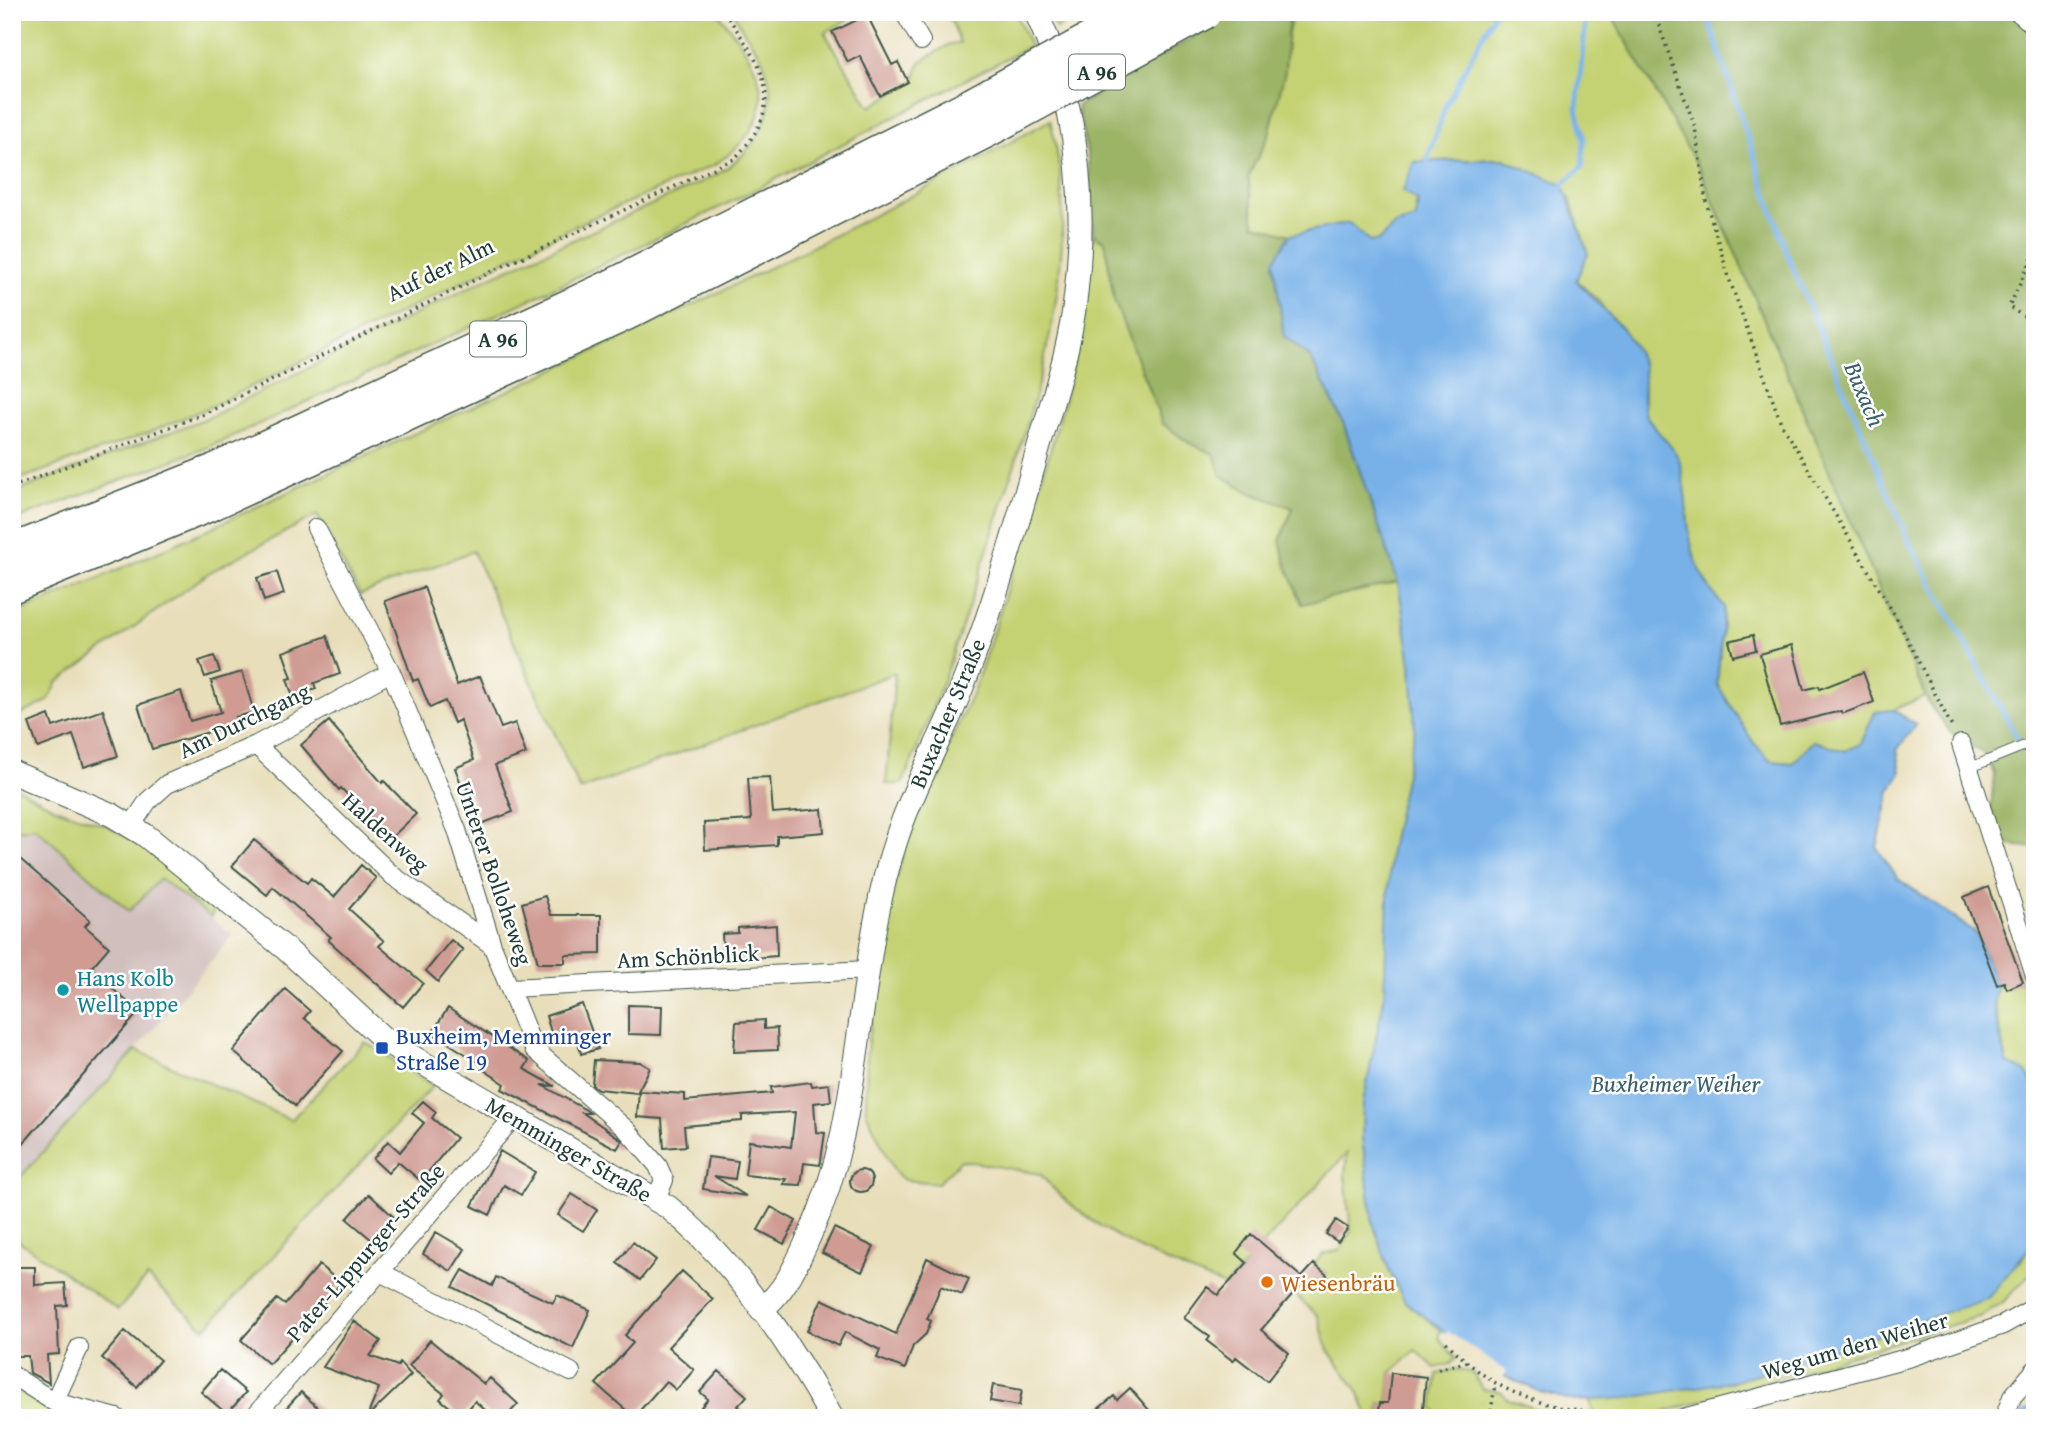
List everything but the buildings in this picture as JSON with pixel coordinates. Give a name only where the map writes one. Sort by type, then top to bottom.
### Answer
[{"type":"highway","name":"A 96","points":[[12,586],[213,503],[625,314],[981,117],[1140,12]]},
{"type":"highway","name":"A 96","points":[[12,551],[214,471],[1205,12]]},
{"type":"street","points":[[905,12],[921,41]]},
{"type":"street","name":"Buxacher Straße","points":[[761,1310],[778,1296],[788,1281],[819,1216],[838,1163],[868,970],[896,839],[913,794],[961,689],[983,629],[1024,498],[1068,342],[1076,294],[1081,210],[1075,146],[1052,47],[1036,12]]},
{"type":"street","name":"Unterer Bolloheweg","points":[[316,528],[391,672],[457,830],[492,945],[538,1055],[610,1114],[658,1166],[664,1180],[656,1199]]},
{"type":"street","name":"Am Durchgang","points":[[131,826],[148,801],[167,784],[256,745],[391,672]]},
{"type":"street","points":[[1961,744],[2035,976]]},
{"type":"street","name":"Haldenweg","points":[[256,745],[393,876],[492,945]]},
{"type":"street","name":"Memminger Straße","points":[[12,772],[131,826],[164,849],[286,949],[375,1033],[513,1118],[656,1199],[698,1235],[761,1310],[832,1418]]},
{"type":"street","name":"Am Schönblick","points":[[510,988],[868,970]]},
{"type":"street","name":"Pater-Lippurger-Straße","points":[[253,1418],[513,1118]]},
{"type":"street","points":[[380,1272],[571,1372]]},
{"type":"street","name":"Weg um den Weiher","points":[[1683,1418],[1911,1357],[2003,1325],[2035,1307]]},
{"type":"street","points":[[54,1402],[79,1348]]},
{"type":"street","points":[[2004,1418],[2012,1397],[2035,1370]]},
{"type":"street","points":[[12,1375],[54,1402],[117,1418]]},
{"type":"lane","points":[[2011,12],[2035,32]]},
{"type":"lane","points":[[1969,768],[2031,743]]},
{"type":"path","name":"Auf der Alm","points":[[12,487],[204,414],[471,281],[734,159],[759,131],[768,99],[760,67],[724,12]]},
{"type":"path","points":[[1654,12],[1695,127],[1706,202],[1730,281],[1782,423],[1896,619],[1961,744]]},
{"type":"path","points":[[2035,252],[2009,307],[2035,324]]},
{"type":"path","points":[[1446,1342],[1495,1385],[1541,1402],[1601,1412],[1613,1418]]},
{"type":"path","points":[[1438,1370],[1467,1362]]},
{"type":"path","points":[[1490,1418],[1495,1385]]},
{"type":"shaded area","name":"Hans Kolb Wellpappe","points":[[12,825],[19,830],[35,827],[129,911],[159,879],[233,935],[136,1050],[12,1186]]},
{"type":"green space","points":[[12,12],[717,12],[747,53],[756,73],[761,91],[760,110],[753,128],[738,146],[716,164],[583,222],[212,406],[148,433],[12,482]]},
{"type":"green space","points":[[734,12],[859,12],[825,33],[870,107],[914,81],[920,62],[950,44],[960,43],[951,20],[940,12],[1015,12],[1030,46],[749,193],[533,298],[211,446],[12,521],[12,493],[212,416],[488,278],[721,172],[749,148],[759,134],[770,101],[764,63],[739,25]]},
{"type":"green space","points":[[1047,12],[1085,12],[1056,29]]},
{"type":"green space","points":[[1236,12],[1289,12],[1285,71],[1269,134],[1248,177],[1254,224],[1290,235],[1274,262],[1284,336],[1311,358],[1343,423],[1398,582],[1302,604],[1280,541],[1293,508],[1253,494],[1221,475],[1214,454],[1189,443],[1162,423],[1114,300],[1105,241],[1093,235],[1088,157],[1077,106]]},
{"type":"green space","points":[[1289,12],[1610,12],[1700,170],[1925,696],[1893,710],[1875,712],[1861,744],[1845,751],[1813,741],[1793,763],[1770,761],[1753,742],[1717,684],[1724,607],[1705,585],[1690,550],[1679,460],[1644,413],[1644,371],[1599,301],[1576,280],[1588,254],[1570,198],[1504,159],[1414,162],[1416,219],[1395,225],[1378,241],[1370,242],[1349,223],[1290,235],[1254,225],[1248,177],[1269,134],[1291,19]]},
{"type":"green space","points":[[1610,12],[2035,12],[2035,848],[2001,844],[1991,811],[1994,774],[1987,756],[1950,732],[1929,704],[1700,170]]},
{"type":"green space","points":[[1050,120],[1060,172],[1062,225],[1059,278],[1051,330],[1024,434],[972,598],[939,692],[902,784],[886,784],[895,673],[580,790],[473,551],[360,595],[317,515],[210,572],[58,682],[48,701],[12,719],[12,615],[175,544],[674,314],[902,201]]},
{"type":"green space","points":[[1093,235],[1105,241],[1114,300],[1162,423],[1189,443],[1215,454],[1293,508],[1280,541],[1302,603],[1398,582],[1411,664],[1415,730],[1407,780],[1384,999],[1363,1103],[1362,1137],[1373,1223],[1389,1270],[1405,1302],[1441,1330],[1438,1337],[1456,1358],[1451,1364],[1435,1368],[1416,1350],[1391,1373],[1388,1403],[1380,1403],[1378,1418],[1369,1418],[1358,1391],[1328,1350],[1318,1316],[1293,1293],[1305,1280],[1315,1288],[1327,1275],[1314,1264],[1323,1254],[1340,1250],[1351,1231],[1345,1174],[1347,1153],[1225,1286],[1150,1254],[1101,1227],[1058,1194],[1040,1174],[961,1160],[938,1183],[904,1180],[895,1172],[866,1112],[867,1052],[875,985],[892,892],[911,828],[973,692],[1044,473],[1075,355],[1089,276]]},
{"type":"green space","points":[[12,785],[55,808],[105,825],[148,849],[213,900],[214,910],[211,917],[160,879],[129,911],[35,827],[19,830],[12,825]]},
{"type":"green space","points":[[2004,982],[2007,988],[2023,982],[2035,1011],[2035,1091],[2026,1071],[2007,1063],[1993,995],[1997,985]]},
{"type":"green space","points":[[365,1042],[433,1086],[205,1329],[147,1277],[118,1310],[12,1236],[12,1186],[136,1050],[291,1120]]},
{"type":"green space","points":[[2035,1241],[2035,1269],[2002,1303],[1981,1316],[1645,1418],[1587,1418],[1594,1417],[1590,1400],[1735,1381],[1926,1319],[2020,1262]]},
{"type":"green space","points":[[1456,1369],[1473,1373],[1482,1389],[1502,1392],[1507,1399],[1564,1418],[1445,1418],[1433,1409],[1437,1374]]},
{"type":"green space","points":[[12,1386],[51,1409],[87,1418],[14,1418]]},
{"type":"water","name":"Buxheimer Weiher","points":[[1504,159],[1563,185],[1588,254],[1576,280],[1624,331],[1638,354],[1644,374],[1643,404],[1646,415],[1678,457],[1694,555],[1710,589],[1724,607],[1717,684],[1753,742],[1770,761],[1793,763],[1813,741],[1845,751],[1861,744],[1875,712],[1893,710],[1916,724],[1897,750],[1901,773],[1890,791],[1877,848],[1898,879],[1975,932],[1997,985],[1995,1013],[2007,1063],[2026,1071],[2035,1091],[2035,1241],[1987,1299],[1735,1381],[1628,1398],[1575,1401],[1540,1392],[1505,1376],[1405,1302],[1389,1270],[1373,1223],[1362,1137],[1363,1103],[1384,999],[1390,850],[1415,730],[1411,664],[1398,582],[1343,422],[1311,358],[1284,336],[1274,261],[1290,235],[1349,223],[1370,242],[1378,241],[1395,225],[1416,219],[1418,201],[1403,191],[1414,162]]},
{"type":"pier","points":[[1447,1331],[1507,1372],[1502,1378],[1443,1336]]},
{"type":"waterway","points":[[1428,165],[1427,161],[1446,105],[1495,12]]},
{"type":"waterway","points":[[1561,192],[1563,185],[1582,167],[1584,140],[1577,108],[1585,28],[1584,12]]},
{"type":"waterway","name":"Buxach","points":[[1706,12],[1787,254],[1908,540],[2035,770]]},
{"type":"waterway","points":[[2018,1418],[2035,1405]]},
{"type":"place","name":"Hans Kolb Wellpappe","points":[[63,990]]},
{"type":"place","name":"Buxheim, Memminger Straße 19","points":[[382,1048]]},
{"type":"place","name":"Wiesenbräu","points":[[1267,1282]]}]
